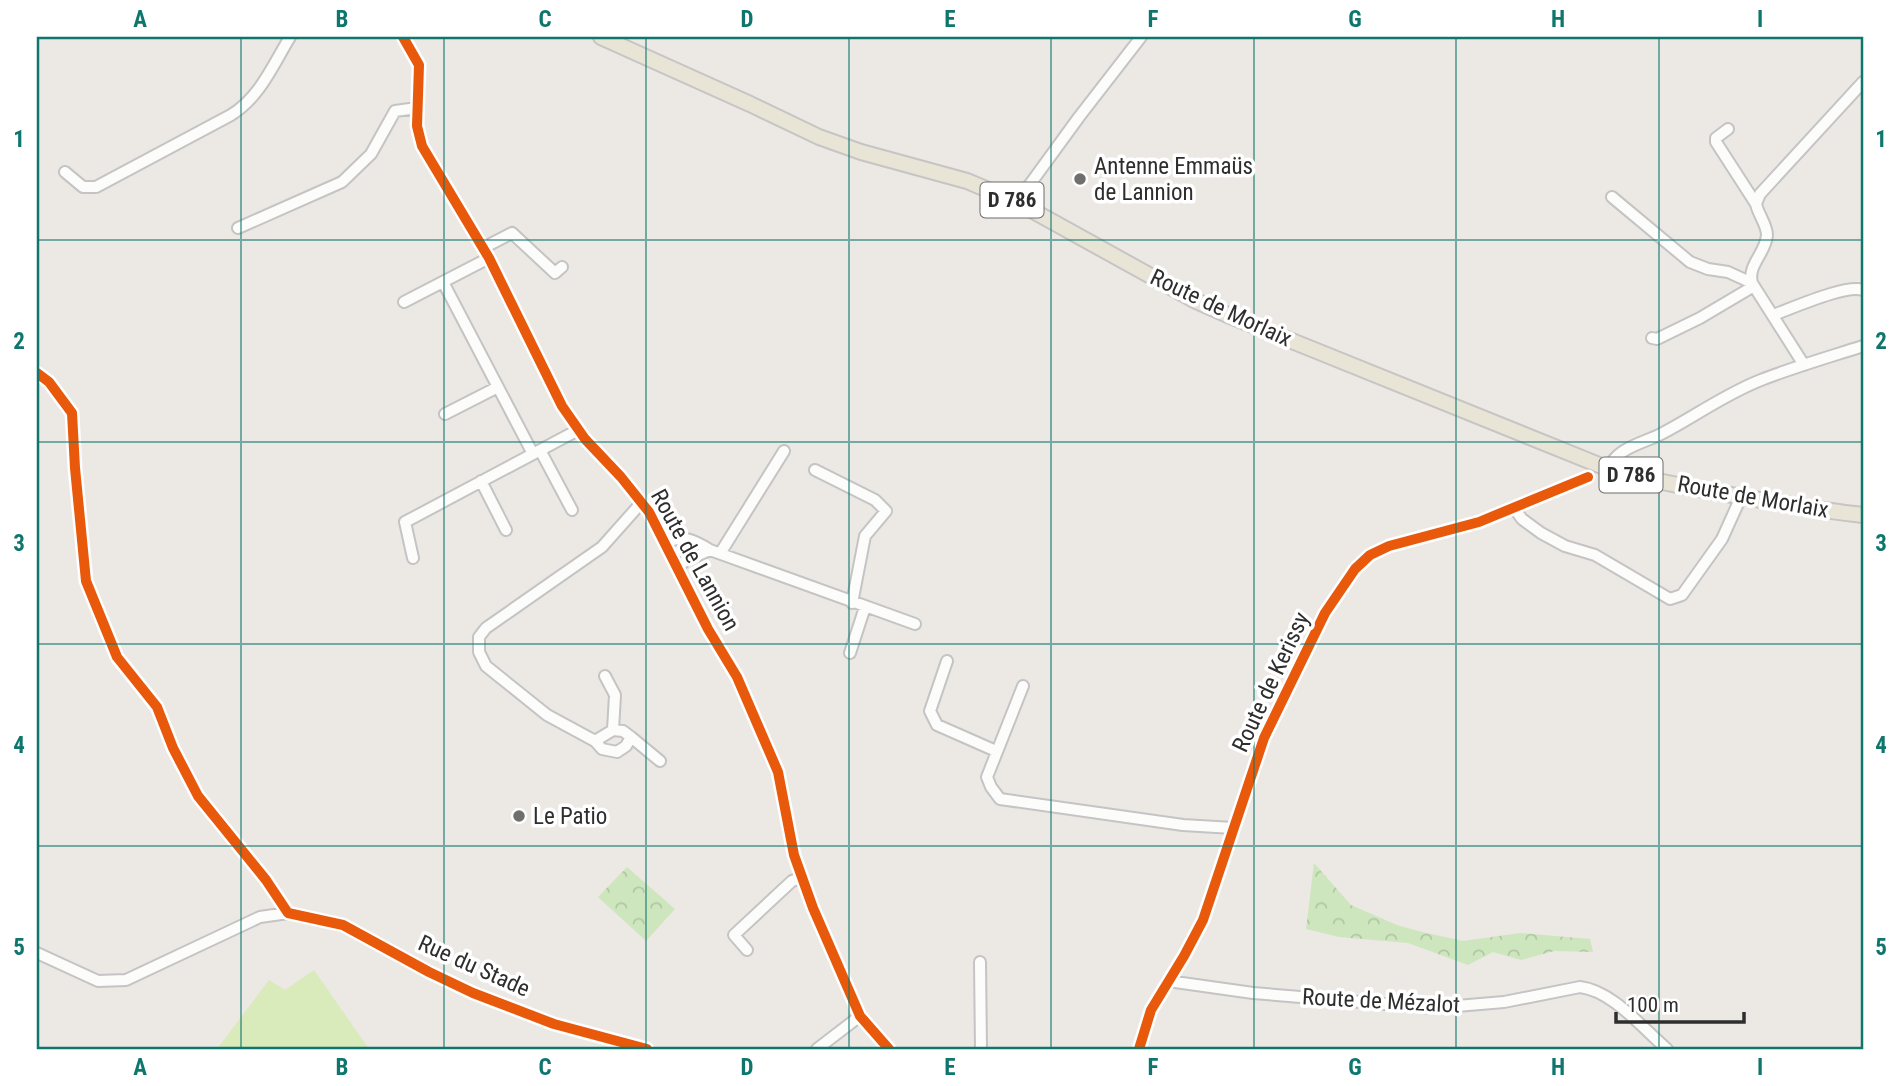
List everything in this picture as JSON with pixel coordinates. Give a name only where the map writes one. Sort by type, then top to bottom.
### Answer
[{"type":"main road","name":"Route de Morlaix","points":[[601,37],[818,137],[861,152],[967,181],[1017,202],[1194,300],[1609,469],[1741,497],[1863,515]]},
{"type":"street","points":[[65,172],[83,187],[96,187],[231,115],[245,106],[260,87],[290,37]]},
{"type":"street","name":"Route de Lannion","points":[[403,37],[419,65],[416,108],[422,146],[486,253],[562,406],[578,430],[642,502],[737,677],[771,752],[801,878],[860,1016],[889,1049]]},
{"type":"street","points":[[1017,202],[1119,62],[1141,37]]},
{"type":"street","points":[[1756,204],[1760,194],[1863,82]]},
{"type":"street","points":[[237,228],[342,181],[371,153],[395,111],[416,108]]},
{"type":"street","points":[[1728,129],[1716,138],[1716,142],[1756,204],[1767,232],[1766,244],[1751,271],[1753,285],[1804,365]]},
{"type":"street","points":[[1612,197],[1690,262],[1708,269],[1728,272],[1753,285]]},
{"type":"street","points":[[404,302],[443,282],[512,233],[555,273],[562,267]]},
{"type":"street","points":[[443,282],[498,387],[572,510]]},
{"type":"street","points":[[1653,338],[1657,339],[1700,318],[1753,285]]},
{"type":"street","points":[[1773,315],[1846,290],[1863,290]]},
{"type":"street","points":[[1609,469],[1611,463],[1628,448],[1660,434],[1731,394],[1760,380],[1863,346]]},
{"type":"street","points":[[445,414],[498,387]]},
{"type":"street","points":[[413,558],[405,522],[578,430]]},
{"type":"street","points":[[677,568],[685,561],[715,551],[784,452]]},
{"type":"street","points":[[815,470],[875,500],[886,511],[865,536],[852,603]]},
{"type":"street","name":"Route de Kerissy","points":[[1139,1049],[1151,1010],[1203,920],[1264,738],[1325,613],[1355,569],[1370,555],[1389,546],[1479,522],[1588,477]]},
{"type":"street","points":[[481,481],[506,530]]},
{"type":"street","points":[[1514,508],[1522,519],[1541,533],[1595,555],[1670,599],[1682,595],[1722,539],[1741,497]]},
{"type":"street","points":[[631,737],[626,746],[617,752],[602,750],[596,741],[547,715],[486,666],[479,652],[479,637],[486,628],[602,547],[642,502]]},
{"type":"street","points":[[665,543],[684,537],[852,603],[915,624]]},
{"type":"street","points":[[850,653],[865,607]]},
{"type":"street","points":[[947,661],[930,711],[937,725],[996,751]]},
{"type":"street","points":[[605,676],[615,695],[613,730]]},
{"type":"street","points":[[1023,686],[988,777],[991,787],[1000,799],[1183,825],[1233,828]]},
{"type":"street","points":[[157,707],[173,748],[198,796],[266,880],[288,913]]},
{"type":"street","points":[[596,741],[613,730],[622,731],[660,761]]},
{"type":"street","points":[[747,950],[733,935],[792,881],[801,878]]},
{"type":"street","name":"Rue du Stade","points":[[37,953],[98,981],[126,980],[260,918],[288,913],[343,925],[461,988],[554,1024],[647,1049]]},
{"type":"street","points":[[980,962],[981,1049]]},
{"type":"street","name":"Route de Mézalot","points":[[1168,981],[1253,993],[1433,1007],[1483,1005],[1580,987],[1609,997],[1667,1049]]},
{"type":"street","points":[[817,1049],[860,1016]]},
{"type":"green space","points":[[1314,863],[1351,905],[1397,925],[1463,941],[1520,933],[1590,939],[1593,952],[1554,951],[1521,960],[1493,952],[1468,965],[1408,943],[1339,937],[1306,929]]},
{"type":"green space","points":[[627,867],[675,909],[646,941],[598,897]]},
{"type":"green space","points":[[314,970],[369,1049],[217,1049],[269,980],[285,990]]},
{"type":"cycle path","points":[[403,37],[419,65],[417,126],[422,146],[489,258],[562,406],[585,439],[649,512],[708,629],[737,677],[778,772],[794,855],[813,908],[860,1016],[889,1049]]},
{"type":"cycle path","points":[[37,373],[49,382],[72,413],[86,581],[117,657],[157,707],[173,748],[198,796],[266,880],[288,913],[343,925],[473,993],[554,1024],[647,1049]]},
{"type":"cycle path","points":[[1139,1049],[1151,1010],[1203,920],[1264,738],[1325,613],[1355,569],[1370,555],[1389,546],[1479,522],[1588,477]]},
{"type":"place","name":"Antenne Emmaüs de Lannion","points":[[1080,179]]},
{"type":"place","name":"Le Patio","points":[[519,816]]}]
